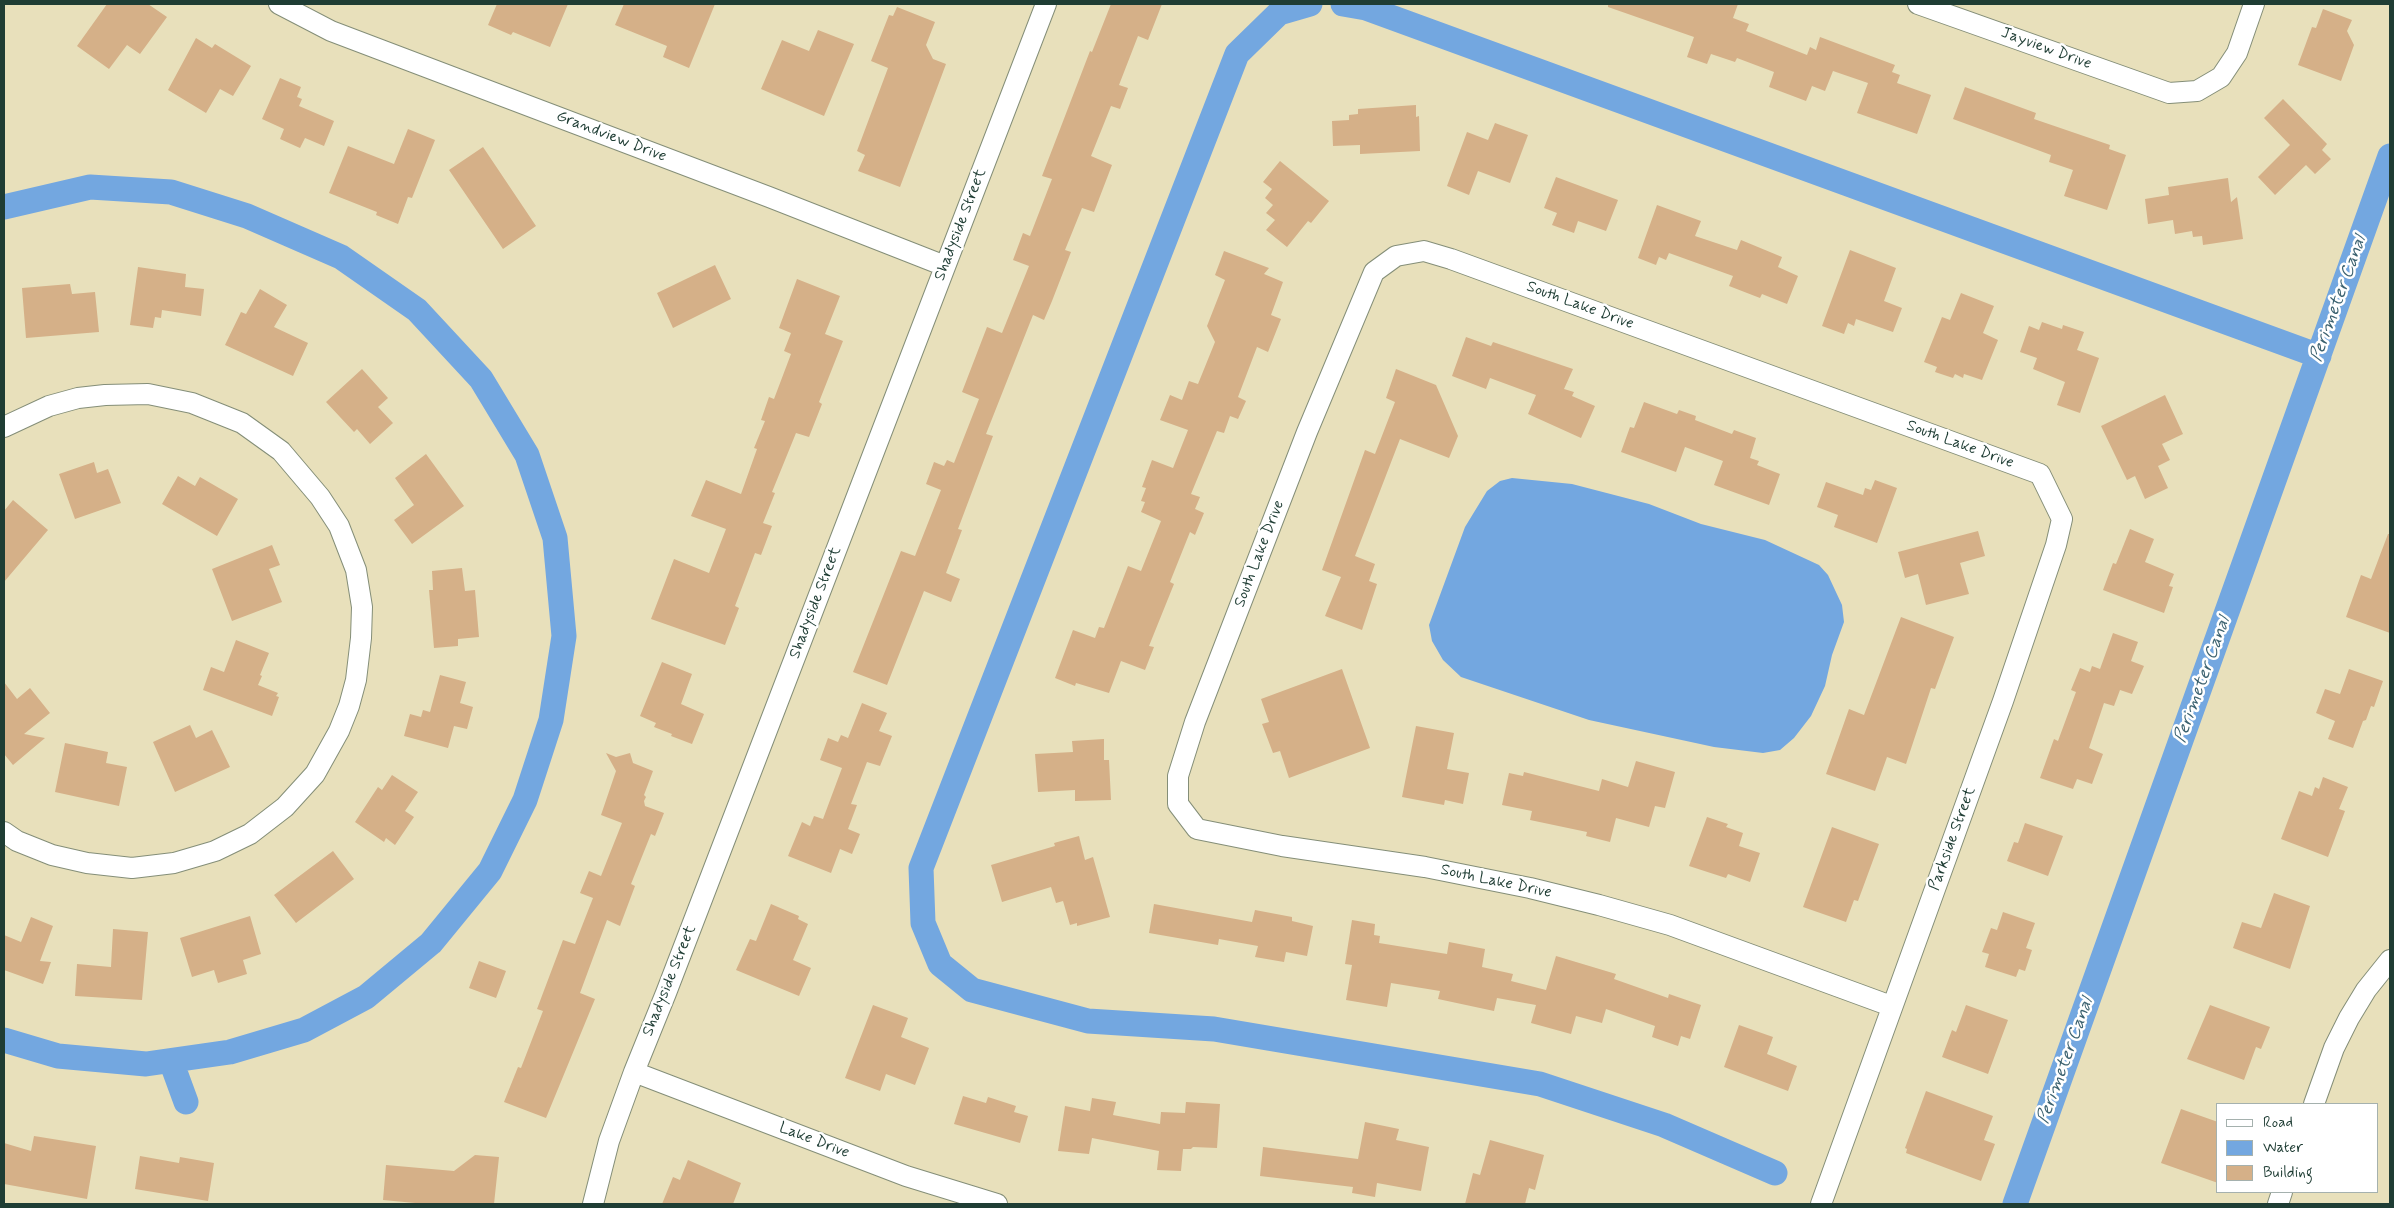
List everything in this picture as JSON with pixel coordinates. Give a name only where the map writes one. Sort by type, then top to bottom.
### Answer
[{"type":"street","name":"Grandview Drive","points":[[279,4],[331,30],[945,266]]},
{"type":"street","name":"Shadyside Street","points":[[593,1204],[609,1141],[634,1072],[1046,4]]},
{"type":"street","name":"Jayview Drive","points":[[1918,4],[2160,90],[2174,92],[2197,91],[2222,77],[2237,53],[2254,4]]},
{"type":"street","name":"South Lake Drive","points":[[1891,1006],[1670,925],[1599,905],[1530,888],[1425,867],[1282,846],[1197,829],[1178,804],[1178,776],[1195,722],[1307,432],[1370,280],[1374,272],[1396,256],[1424,251],[1452,259],[2040,474]]},
{"type":"street","points":[[4,427],[49,406],[78,398],[148,394],[192,403],[242,423],[281,451],[320,497],[339,526],[356,570],[362,607],[362,622],[356,680],[349,706],[339,731],[315,774],[285,807],[250,834],[215,851],[174,863],[132,868],[87,863],[52,855],[17,841],[4,832]]},
{"type":"street","name":"Parkside Street","points":[[1820,1204],[2003,701],[2056,545],[2062,519],[2040,474]]},
{"type":"street","points":[[2314,1103],[2334,1048],[2349,1018],[2366,990],[2390,960]]},
{"type":"street","name":"Lake Drive","points":[[634,1072],[906,1176],[997,1204]]},
{"type":"water","points":[[1512,478],[1572,484],[1649,504],[1701,524],[1765,540],[1819,565],[1828,575],[1842,605],[1844,622],[1832,655],[1825,686],[1811,716],[1794,738],[1780,750],[1763,753],[1714,747],[1589,720],[1461,677],[1443,660],[1432,641],[1429,625],[1465,527],[1487,491],[1500,481]]},
{"type":"building","points":[[107,4],[148,4],[167,17],[140,54],[127,45],[109,69],[77,46]]},
{"type":"building","points":[[497,4],[568,4],[550,47],[513,32],[511,35],[488,25]]},
{"type":"building","points":[[624,4],[715,4],[689,68],[663,57],[667,46],[615,25]]},
{"type":"building","points":[[1111,4],[1162,4],[1148,40],[1138,36],[1119,85],[1128,88],[1120,109],[1111,106],[1091,156],[1112,165],[1094,212],[1082,208],[1065,250],[1071,252],[1044,320],[1033,315],[986,434],[993,436],[958,529],[962,530],[946,573],[960,579],[951,602],[924,591],[887,685],[853,672],[901,551],[915,556],[941,490],[926,484],[934,462],[944,466],[947,460],[954,463],[979,399],[962,392],[987,327],[1002,333],[1029,266],[1013,260],[1023,233],[1030,236],[1052,179],[1042,176],[1090,51],[1092,52]]},
{"type":"building","points":[[1608,4],[1738,4],[1733,18],[1749,24],[1746,31],[1807,55],[1810,47],[1816,50],[1820,37],[1895,65],[1892,72],[1900,75],[1897,83],[1931,95],[1917,134],[1857,113],[1868,83],[1833,71],[1825,91],[1812,86],[1806,101],[1769,87],[1774,72],[1737,58],[1735,62],[1711,54],[1707,64],[1687,57],[1694,37],[1608,7]]},
{"type":"building","points":[[897,7],[935,22],[926,45],[933,59],[946,64],[900,187],[858,171],[865,155],[857,151],[888,68],[871,61],[889,15],[893,16]]},
{"type":"building","points":[[2323,9],[2352,20],[2347,31],[2354,45],[2341,81],[2298,65],[2312,27],[2316,28]]},
{"type":"building","points":[[818,30],[854,44],[824,116],[761,89],[782,40],[809,51]]},
{"type":"building","points":[[196,38],[212,48],[215,44],[251,66],[233,96],[220,89],[206,113],[168,90]]},
{"type":"building","points":[[280,78],[301,87],[297,97],[302,99],[299,106],[334,121],[324,146],[305,138],[300,148],[280,139],[284,129],[262,119]]},
{"type":"building","points":[[1965,87],[2036,113],[2034,119],[2110,145],[2109,149],[2126,155],[2107,210],[2064,196],[2073,170],[2049,162],[2051,155],[1953,119]]},
{"type":"building","points":[[2283,99],[2327,144],[2322,150],[2331,159],[2315,174],[2306,165],[2275,195],[2258,177],[2290,145],[2264,118]]},
{"type":"building","points":[[1416,105],[1416,117],[1419,116],[1420,151],[1360,154],[1360,145],[1333,146],[1332,121],[1349,120],[1349,115],[1358,114],[1358,109]]},
{"type":"building","points":[[1495,123],[1528,135],[1510,183],[1478,171],[1469,195],[1447,186],[1467,132],[1488,140]]},
{"type":"building","points":[[408,129],[435,140],[412,198],[408,197],[398,224],[376,215],[377,212],[329,193],[348,146],[394,164]]},
{"type":"building","points":[[483,147],[536,226],[503,249],[449,170]]},
{"type":"building","points":[[1280,161],[1329,201],[1311,223],[1308,221],[1287,247],[1266,230],[1275,220],[1266,213],[1273,205],[1265,198],[1272,189],[1263,182]]},
{"type":"building","points":[[1556,177],[1618,200],[1606,231],[1578,221],[1574,233],[1552,225],[1557,213],[1544,208]]},
{"type":"building","points":[[2228,178],[2231,202],[2237,197],[2243,239],[2203,245],[2202,236],[2193,237],[2192,231],[2175,234],[2173,220],[2148,224],[2145,199],[2169,195],[2168,187]]},
{"type":"building","points":[[1657,205],[1701,221],[1695,236],[1737,250],[1741,240],[1782,257],[1778,267],[1798,276],[1787,304],[1762,294],[1760,298],[1729,286],[1733,276],[1669,253],[1666,260],[1659,257],[1656,265],[1638,258]]},
{"type":"building","points":[[1850,250],[1896,268],[1884,301],[1902,308],[1893,332],[1856,319],[1854,326],[1848,323],[1844,334],[1822,326]]},
{"type":"building","points":[[1224,251],[1269,268],[1264,274],[1283,282],[1271,315],[1281,319],[1268,352],[1257,347],[1238,397],[1246,401],[1238,419],[1230,416],[1224,433],[1217,431],[1191,494],[1200,497],[1195,509],[1204,513],[1195,535],[1190,532],[1170,582],[1174,584],[1149,646],[1154,647],[1145,670],[1121,661],[1109,693],[1076,683],[1075,686],[1055,678],[1073,630],[1095,638],[1099,627],[1104,628],[1128,566],[1141,571],[1161,521],[1141,512],[1145,502],[1141,501],[1146,488],[1142,487],[1152,460],[1173,468],[1188,430],[1160,420],[1170,395],[1182,400],[1189,381],[1198,384],[1215,342],[1207,326],[1225,280],[1215,275]]},
{"type":"building","points":[[715,265],[731,299],[673,328],[657,293]]},
{"type":"building","points":[[138,267],[186,274],[185,287],[204,289],[201,316],[162,310],[161,318],[155,317],[153,328],[130,325]]},
{"type":"building","points":[[797,279],[840,296],[825,334],[843,341],[819,402],[822,404],[809,437],[796,433],[772,492],[775,493],[763,523],[772,526],[761,555],[755,553],[735,606],[739,608],[725,645],[651,619],[674,559],[709,573],[726,529],[691,516],[706,480],[741,494],[757,449],[754,448],[765,421],[761,420],[769,397],[774,399],[791,354],[784,351],[791,333],[779,328]]},
{"type":"building","points":[[70,284],[72,294],[95,292],[99,332],[26,338],[22,288]]},
{"type":"building","points":[[260,289],[287,305],[274,327],[308,343],[293,376],[225,345],[241,312],[246,314]]},
{"type":"building","points":[[1961,293],[1994,306],[1983,333],[1998,340],[1982,380],[1964,374],[1963,378],[1955,374],[1953,378],[1935,372],[1937,367],[1924,362],[1942,317],[1950,320]]},
{"type":"building","points":[[2042,322],[2062,329],[2063,325],[2084,332],[2077,350],[2099,358],[2080,413],[2057,405],[2065,382],[2033,369],[2037,358],[2020,352],[2029,326],[2039,330]]},
{"type":"building","points":[[1466,337],[1491,346],[1493,342],[1573,369],[1564,389],[1574,392],[1572,396],[1595,406],[1581,438],[1528,414],[1536,395],[1490,378],[1486,389],[1452,376]]},
{"type":"building","points":[[362,369],[388,398],[378,407],[393,423],[370,444],[357,429],[354,432],[326,402]]},
{"type":"building","points":[[1396,369],[1436,385],[1458,436],[1449,458],[1400,439],[1355,556],[1375,564],[1369,581],[1377,584],[1362,630],[1325,616],[1341,577],[1322,570],[1365,450],[1375,454],[1395,402],[1386,398]]},
{"type":"building","points":[[2165,395],[2183,434],[2162,444],[2170,460],[2158,466],[2168,488],[2145,499],[2135,476],[2127,480],[2101,426]]},
{"type":"building","points":[[1644,402],[1677,414],[1679,410],[1696,416],[1695,420],[1732,434],[1734,430],[1756,438],[1750,458],[1759,461],[1757,465],[1780,474],[1769,505],[1714,485],[1723,461],[1685,447],[1676,472],[1621,452],[1630,427],[1634,428]]},
{"type":"building","points":[[426,454],[464,506],[412,544],[394,520],[414,505],[395,478]]},
{"type":"building","points":[[94,462],[97,473],[108,469],[121,503],[75,519],[59,474]]},
{"type":"building","points":[[178,476],[195,486],[200,477],[238,499],[217,536],[162,504]]},
{"type":"building","points":[[1875,480],[1897,488],[1877,543],[1834,527],[1838,515],[1817,507],[1826,482],[1863,495],[1865,488],[1871,490]]},
{"type":"building","points":[[13,500],[48,530],[4,582],[4,511]]},
{"type":"building","points":[[2130,529],[2154,539],[2145,562],[2174,574],[2169,586],[2173,587],[2164,613],[2103,590],[2113,563],[2116,564]]},
{"type":"building","points":[[1978,531],[1985,556],[1960,563],[1969,594],[1926,605],[1918,574],[1905,578],[1898,552]]},
{"type":"building","points":[[2388,534],[2390,534],[2390,633],[2346,617],[2361,575],[2371,579]]},
{"type":"building","points":[[272,545],[280,565],[269,569],[282,602],[232,621],[212,569]]},
{"type":"building","points":[[462,568],[465,591],[475,590],[479,637],[458,639],[458,646],[434,648],[429,590],[433,590],[432,571]]},
{"type":"building","points":[[1901,617],[1954,637],[1935,689],[1931,688],[1906,764],[1887,757],[1875,791],[1826,774],[1849,709],[1864,715]]},
{"type":"building","points":[[2113,633],[2138,642],[2131,661],[2144,666],[2132,694],[2120,690],[2114,706],[2104,703],[2089,748],[2103,754],[2092,784],[2077,779],[2073,789],[2040,778],[2054,739],[2058,741],[2076,692],[2071,690],[2080,668],[2090,672],[2092,666],[2100,669]]},
{"type":"building","points":[[236,640],[269,653],[258,685],[278,693],[276,696],[279,697],[272,716],[203,690],[211,667],[224,672]]},
{"type":"building","points":[[662,662],[692,674],[681,704],[704,714],[692,744],[654,727],[656,723],[640,716]]},
{"type":"building","points":[[1342,669],[1370,748],[1289,778],[1280,751],[1273,753],[1262,724],[1269,722],[1261,699]]},
{"type":"building","points":[[2349,669],[2383,681],[2374,707],[2371,706],[2366,720],[2363,721],[2353,748],[2328,739],[2335,721],[2316,713],[2325,689],[2340,694]]},
{"type":"building","points":[[440,675],[466,682],[460,703],[473,707],[467,729],[454,726],[448,748],[404,736],[410,714],[421,717],[423,710],[430,712]]},
{"type":"building","points":[[4,682],[17,699],[30,688],[50,713],[24,734],[45,738],[13,765],[4,754]]},
{"type":"building","points":[[862,703],[887,713],[879,731],[892,736],[880,766],[867,762],[851,804],[857,805],[848,829],[860,834],[852,854],[840,849],[831,873],[788,856],[802,822],[810,826],[814,816],[823,819],[842,768],[820,760],[828,738],[838,742],[841,735],[848,738]]},
{"type":"building","points":[[190,725],[196,738],[212,730],[230,767],[175,792],[153,742]]},
{"type":"building","points":[[1416,726],[1454,733],[1447,769],[1469,773],[1463,804],[1445,800],[1444,805],[1402,797]]},
{"type":"building","points":[[1104,739],[1104,760],[1109,760],[1111,800],[1075,801],[1075,790],[1038,792],[1035,754],[1073,752],[1072,741]]},
{"type":"building","points":[[65,743],[108,752],[106,763],[127,767],[119,806],[55,792]]},
{"type":"building","points":[[606,753],[616,757],[630,753],[633,763],[653,771],[644,795],[646,797],[644,801],[645,806],[664,813],[655,836],[651,834],[631,884],[635,886],[620,926],[607,920],[580,993],[595,999],[546,1118],[504,1102],[518,1067],[521,1068],[543,1011],[537,1009],[563,940],[575,944],[593,898],[580,893],[589,871],[601,876],[622,823],[601,815],[616,771]]},
{"type":"building","points":[[1636,761],[1675,772],[1665,808],[1655,806],[1649,827],[1616,818],[1610,842],[1586,836],[1587,832],[1530,820],[1532,811],[1502,805],[1509,773],[1523,776],[1524,772],[1599,791],[1602,779],[1628,787]]},
{"type":"building","points":[[392,775],[418,792],[405,811],[414,817],[395,845],[386,838],[384,842],[355,822],[378,787],[382,790]]},
{"type":"building","points":[[2323,777],[2348,787],[2339,809],[2345,811],[2328,857],[2281,839],[2299,791],[2312,796],[2315,787],[2319,789]]},
{"type":"building","points":[[1707,817],[1728,824],[1726,827],[1743,833],[1739,846],[1760,853],[1750,882],[1728,874],[1726,878],[1689,866]]},
{"type":"building","points":[[2025,823],[2063,836],[2048,876],[2007,861],[2014,842],[2018,843]]},
{"type":"building","points":[[1832,827],[1879,844],[1858,901],[1854,900],[1846,922],[1803,907]]},
{"type":"building","points":[[1079,836],[1085,860],[1093,857],[1110,917],[1077,926],[1077,923],[1070,925],[1063,901],[1056,903],[1051,887],[1002,902],[991,865],[1055,846],[1054,843]]},
{"type":"building","points":[[333,851],[354,879],[296,923],[274,895]]},
{"type":"building","points":[[2274,893],[2310,906],[2290,969],[2233,948],[2242,922],[2261,928]]},
{"type":"building","points":[[771,904],[799,916],[798,919],[808,924],[793,960],[811,968],[799,996],[736,970],[750,939],[756,941]]},
{"type":"building","points":[[1154,904],[1252,922],[1255,910],[1292,917],[1292,921],[1313,926],[1307,956],[1286,952],[1284,962],[1255,957],[1258,946],[1219,939],[1218,945],[1149,933]]},
{"type":"building","points":[[2003,912],[2035,923],[2026,948],[2032,950],[2025,971],[2019,969],[2016,977],[1985,967],[1989,954],[1982,952],[1991,928],[1997,930]]},
{"type":"building","points":[[250,916],[261,954],[243,960],[247,974],[218,983],[214,970],[192,977],[180,938]]},
{"type":"building","points":[[31,917],[53,926],[40,961],[51,962],[43,984],[4,970],[4,935],[21,942]]},
{"type":"building","points":[[1352,920],[1375,924],[1374,935],[1380,936],[1379,943],[1447,954],[1449,942],[1485,949],[1482,967],[1513,974],[1511,981],[1546,990],[1556,956],[1616,974],[1614,979],[1668,998],[1669,994],[1701,1005],[1690,1039],[1681,1036],[1678,1046],[1652,1037],[1655,1026],[1606,1009],[1602,1023],[1576,1016],[1571,1034],[1531,1023],[1536,1005],[1497,998],[1494,1011],[1438,999],[1440,991],[1391,983],[1387,1007],[1346,1000],[1352,965],[1345,964]]},
{"type":"building","points":[[113,929],[148,932],[142,1000],[75,996],[77,964],[111,967]]},
{"type":"building","points":[[479,961],[506,971],[496,998],[469,988]]},
{"type":"building","points":[[873,1005],[908,1018],[901,1037],[929,1048],[915,1085],[886,1074],[880,1091],[845,1078]]},
{"type":"building","points":[[1966,1005],[2008,1020],[1988,1074],[1942,1057],[1952,1030],[1956,1032]]},
{"type":"building","points":[[2210,1005],[2270,1027],[2261,1049],[2256,1047],[2244,1080],[2187,1059]]},
{"type":"building","points":[[1739,1025],[1773,1037],[1767,1054],[1797,1066],[1788,1091],[1724,1067]]},
{"type":"building","points":[[1926,1091],[1993,1116],[1984,1140],[1995,1144],[1981,1181],[1906,1153],[1907,1149],[1905,1148]]},
{"type":"building","points":[[963,1096],[986,1103],[988,1097],[1016,1106],[1014,1112],[1028,1116],[1020,1143],[954,1124]]},
{"type":"building","points":[[1092,1098],[1116,1102],[1113,1115],[1160,1124],[1161,1112],[1185,1113],[1186,1102],[1220,1104],[1217,1148],[1193,1147],[1191,1149],[1183,1149],[1181,1171],[1157,1170],[1159,1151],[1092,1138],[1089,1154],[1058,1151],[1065,1106],[1090,1111]]},
{"type":"building","points":[[2181,1109],[2216,1121],[2216,1182],[2161,1163]]},
{"type":"building","points":[[1365,1122],[1399,1129],[1396,1140],[1429,1147],[1421,1191],[1377,1183],[1375,1197],[1352,1193],[1353,1187],[1260,1176],[1263,1147],[1358,1159]]},
{"type":"building","points":[[34,1136],[96,1146],[87,1199],[4,1184],[4,1143],[31,1151]]},
{"type":"building","points":[[1490,1140],[1544,1155],[1535,1190],[1529,1188],[1525,1204],[1465,1204],[1473,1173],[1480,1175]]},
{"type":"building","points":[[475,1155],[499,1157],[494,1204],[426,1204],[383,1200],[386,1165],[454,1171]]},
{"type":"building","points":[[140,1156],[179,1163],[180,1157],[214,1163],[208,1201],[135,1189]]},
{"type":"building","points":[[688,1160],[741,1183],[733,1204],[662,1204],[673,1177],[680,1180]]},
{"type":"waterway","points":[[1310,4],[1279,13],[1237,54],[921,868],[923,923],[940,964],[972,990],[1088,1021],[1214,1029],[1540,1084],[1664,1125],[1775,1173]]},
{"type":"waterway","points":[[1343,4],[1366,8],[2319,356]]},
{"type":"waterway","name":"Perimeter Canal","points":[[2015,1204],[2390,156]]},
{"type":"waterway","points":[[4,207],[90,187],[171,192],[247,216],[341,257],[417,310],[481,379],[527,455],[555,538],[564,636],[551,720],[525,800],[490,871],[431,943],[366,997],[304,1030],[230,1052],[146,1064],[58,1056],[4,1040]]},
{"type":"waterway","points":[[171,1061],[186,1102]]}]
